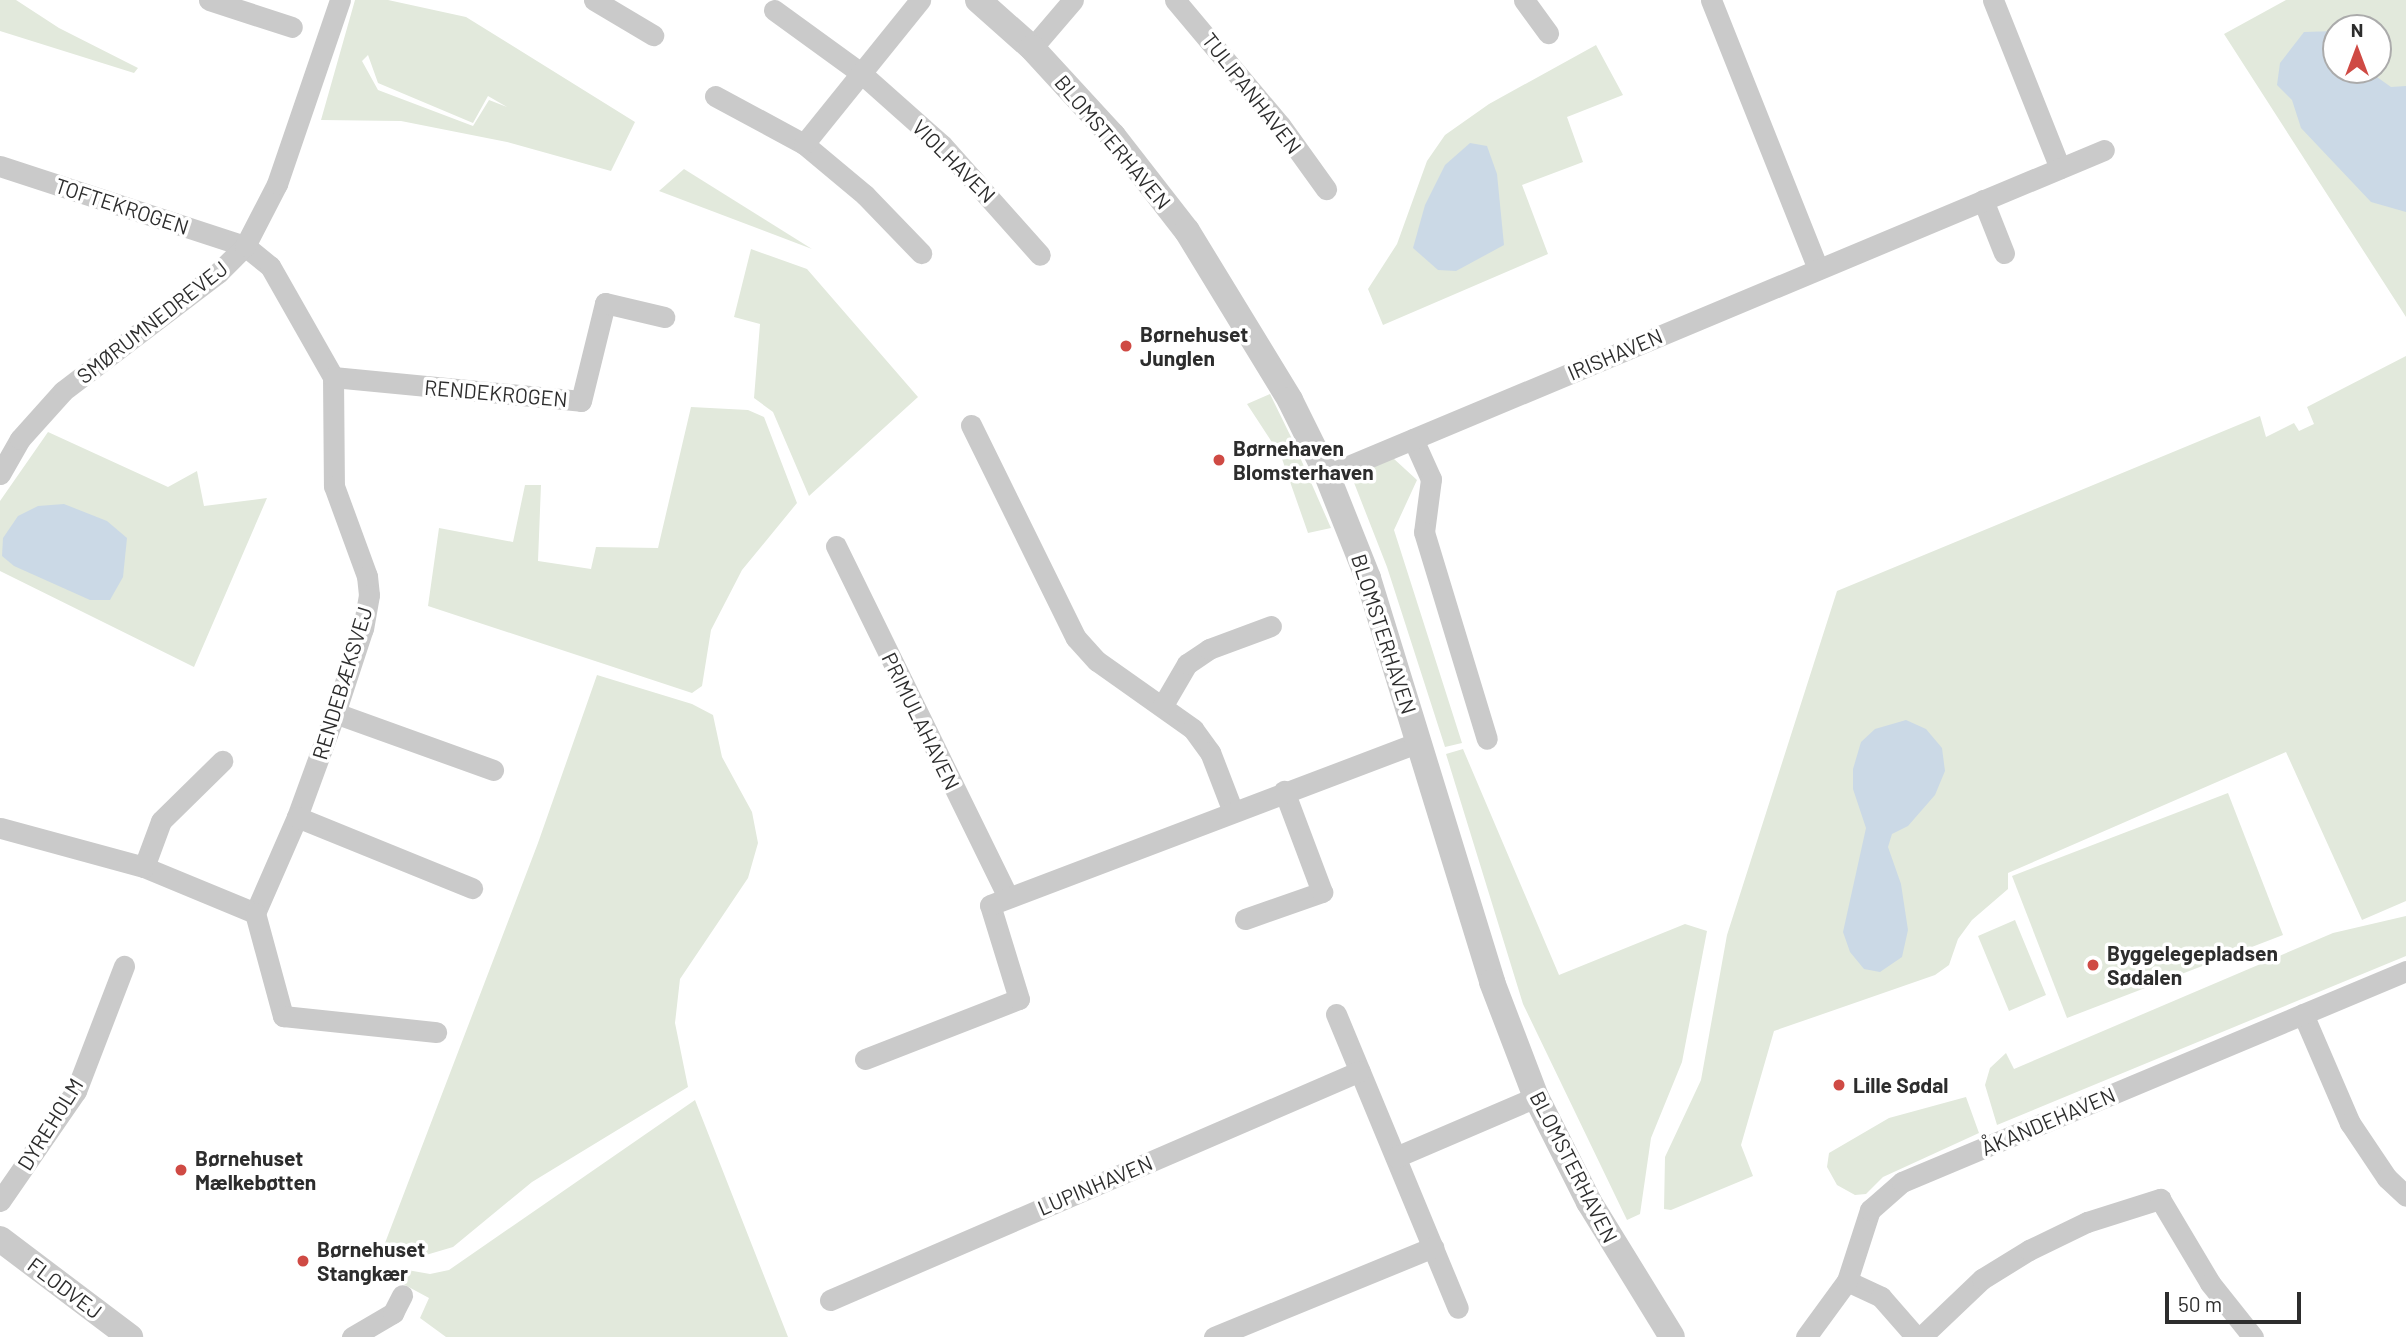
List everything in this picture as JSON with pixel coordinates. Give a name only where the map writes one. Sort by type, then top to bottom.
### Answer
[{"type":"street","points":[[209,0],[292,26]]},
{"type":"street","name":"SMØRUMNEDREVEJ","points":[[0,474],[20,439],[63,391],[218,273],[245,246],[264,217],[300,125],[324,39],[340,0]]},
{"type":"street","points":[[594,0],[653,36]]},
{"type":"street","points":[[804,144],[920,0]]},
{"type":"street","name":"BLOMSTERHAVEN","points":[[978,0],[1032,48],[1113,136],[1205,256],[1260,345],[1327,475],[1367,578],[1492,982],[1536,1097],[1589,1202],[1672,1337]]},
{"type":"street","points":[[1032,48],[1073,0]]},
{"type":"street","name":"TULIPANHAVEN","points":[[1175,0],[1264,104],[1326,189]]},
{"type":"street","points":[[1524,0],[1548,33]]},
{"type":"street","points":[[1711,0],[1818,269]]},
{"type":"street","points":[[1993,0],[2060,168]]},
{"type":"street","name":"VIOLHAVEN","points":[[774,10],[862,74],[942,145],[1040,255]]},
{"type":"street","points":[[715,96],[804,144],[865,195],[921,253]]},
{"type":"street","name":"IRISHAVEN","points":[[1327,475],[2104,150]]},
{"type":"street","name":"TOFTEKROGEN","points":[[0,166],[245,246]]},
{"type":"street","points":[[1983,200],[2004,253]]},
{"type":"street","name":"RENDEBÆKSVEJ","points":[[245,246],[270,266],[333,377],[334,486],[367,576],[369,595],[363,628],[335,713],[297,817],[255,913]]},
{"type":"street","name":"RENDEKROGEN","points":[[333,377],[581,401],[605,303],[664,317]]},
{"type":"street","points":[[971,425],[1076,638],[1097,661],[1163,705],[1193,729],[1210,752],[1232,809]]},
{"type":"street","points":[[1413,439],[1431,479],[1424,532],[1487,738]]},
{"type":"street","name":"PRIMULAHAVEN","points":[[836,547],[1007,895]]},
{"type":"street","points":[[1163,705],[1187,664],[1209,649],[1271,626]]},
{"type":"street","points":[[335,713],[493,770]]},
{"type":"street","points":[[866,1059],[1019,999],[991,918],[990,905],[1007,895],[1232,809],[1418,742]]},
{"type":"street","points":[[144,867],[161,821],[222,761]]},
{"type":"street","points":[[1245,919],[1322,892],[1284,791]]},
{"type":"street","points":[[297,817],[472,888]]},
{"type":"street","points":[[0,828],[144,867],[255,913],[283,1016],[436,1031]]},
{"type":"street","name":"DYREHOLM","points":[[0,1201],[76,1091],[124,966]]},
{"type":"street","name":"ÅKANDEHAVEN","points":[[1806,1337],[1847,1281],[1870,1210],[1902,1182],[2406,971]]},
{"type":"street","points":[[1336,1014],[1458,1308]]},
{"type":"street","points":[[2303,1014],[2350,1123],[2387,1178],[2406,1196]]},
{"type":"street","name":"LUPINHAVEN","points":[[830,1300],[1360,1070]]},
{"type":"street","points":[[1396,1157],[1536,1097]]},
{"type":"street","points":[[1847,1281],[1881,1297],[1919,1337],[1982,1279],[2028,1250],[2088,1222],[2160,1199],[2210,1283],[2253,1337]]},
{"type":"street","name":"FLODVEJ","points":[[0,1239],[130,1337]]},
{"type":"street","points":[[1213,1337],[1433,1247]]},
{"type":"street","points":[[352,1337],[393,1313],[402,1295]]},
{"type":"shaded area","points":[[0,0],[16,0],[59,28],[138,68],[134,73],[0,31]]},
{"type":"shaded area","points":[[355,0],[388,0],[466,17],[635,122],[611,171],[507,142],[401,121],[321,120]],"holes":[[[368,55],[378,83],[473,123],[488,96],[507,107],[489,100],[473,126],[378,90],[362,61]]]},
{"type":"shaded area","points":[[2286,0],[2406,0],[2406,317],[2224,34]]},
{"type":"shaded area","points":[[1596,45],[1623,95],[1567,117],[1583,162],[1522,185],[1548,254],[1383,325],[1368,289],[1397,244],[1427,161],[1445,135],[1489,104]]},
{"type":"shaded area","points":[[684,169],[812,249],[659,191]]},
{"type":"shaded area","points":[[751,249],[807,269],[918,397],[809,496],[773,412],[754,398],[760,324],[734,317]]},
{"type":"shaded area","points":[[2406,356],[2406,901],[2362,920],[2286,752],[2008,873],[2008,889],[1972,920],[1958,939],[1949,965],[1935,975],[1774,1031],[1741,1145],[1753,1176],[1671,1210],[1664,1209],[1665,1157],[1701,1080],[1727,935],[1837,591],[2260,416],[2266,437],[2294,423],[2299,431],[2314,424],[2307,407]]},
{"type":"shaded area","points":[[1270,394],[1331,528],[1308,533],[1281,456],[1247,404]]},
{"type":"shaded area","points":[[691,407],[748,410],[764,417],[797,503],[742,570],[711,630],[702,686],[692,693],[428,606],[439,528],[513,542],[525,485],[541,485],[538,561],[591,569],[596,547],[658,548]]},
{"type":"shaded area","points":[[48,432],[168,487],[197,471],[204,506],[267,498],[194,667],[0,571],[0,501]]},
{"type":"shaded area","points":[[1393,458],[1417,480],[1394,530],[1462,743],[1445,747],[1387,567],[1351,475]]},
{"type":"shaded area","points":[[597,675],[692,704],[713,715],[722,757],[752,812],[758,843],[748,878],[680,979],[675,1023],[688,1087],[532,1182],[453,1247],[426,1255],[399,1254],[385,1243],[538,843]]},
{"type":"shaded area","points":[[1463,749],[1559,975],[1685,924],[1707,931],[1682,1062],[1651,1138],[1640,1214],[1627,1220],[1523,1004],[1446,754]]},
{"type":"shaded area","points":[[2228,793],[2283,935],[2067,1018],[2012,876]]},
{"type":"shaded area","points":[[2406,916],[2406,956],[1997,1125],[1985,1085],[1990,1068],[2006,1053],[2014,1069],[2333,933]]},
{"type":"shaded area","points":[[2015,920],[2046,995],[2009,1011],[1978,936]]},
{"type":"shaded area","points":[[1966,1097],[1979,1133],[1883,1177],[1866,1194],[1855,1195],[1837,1185],[1827,1167],[1829,1153],[1889,1118]]},
{"type":"shaded area","points":[[695,1100],[788,1337],[446,1337],[420,1318],[429,1298],[392,1278],[396,1268],[430,1274],[449,1270]]},
{"type":"water","points":[[2322,31],[2322,84],[2406,86],[2406,212],[2371,202],[2301,128],[2292,100],[2277,85],[2280,63],[2304,32]]},
{"type":"water","points":[[1470,143],[1487,146],[1497,174],[1504,245],[1456,271],[1438,270],[1413,248],[1425,205],[1445,165]]},
{"type":"water","points":[[64,504],[107,521],[127,538],[123,577],[110,600],[90,600],[14,566],[2,556],[3,538],[18,516],[38,506]]},
{"type":"water","points":[[1906,720],[1926,729],[1942,748],[1945,771],[1935,795],[1908,826],[1892,834],[1888,847],[1901,884],[1908,930],[1902,957],[1880,972],[1864,969],[1850,952],[1843,932],[1866,828],[1853,789],[1853,769],[1861,742],[1875,729]]},
{"type":"place","name":"Børnehuset Junglen","points":[[1126,346]]},
{"type":"place","name":"Børnehaven Blomsterhaven","points":[[1219,460]]},
{"type":"place","name":"Byggelegepladsen Sødalen","points":[[2093,965]]},
{"type":"place","name":"Lille Sødal","points":[[1839,1085]]},
{"type":"place","name":"Børnehuset Mælkebøtten","points":[[181,1170]]},
{"type":"place","name":"Børnehuset Stangkær","points":[[303,1261]]}]
